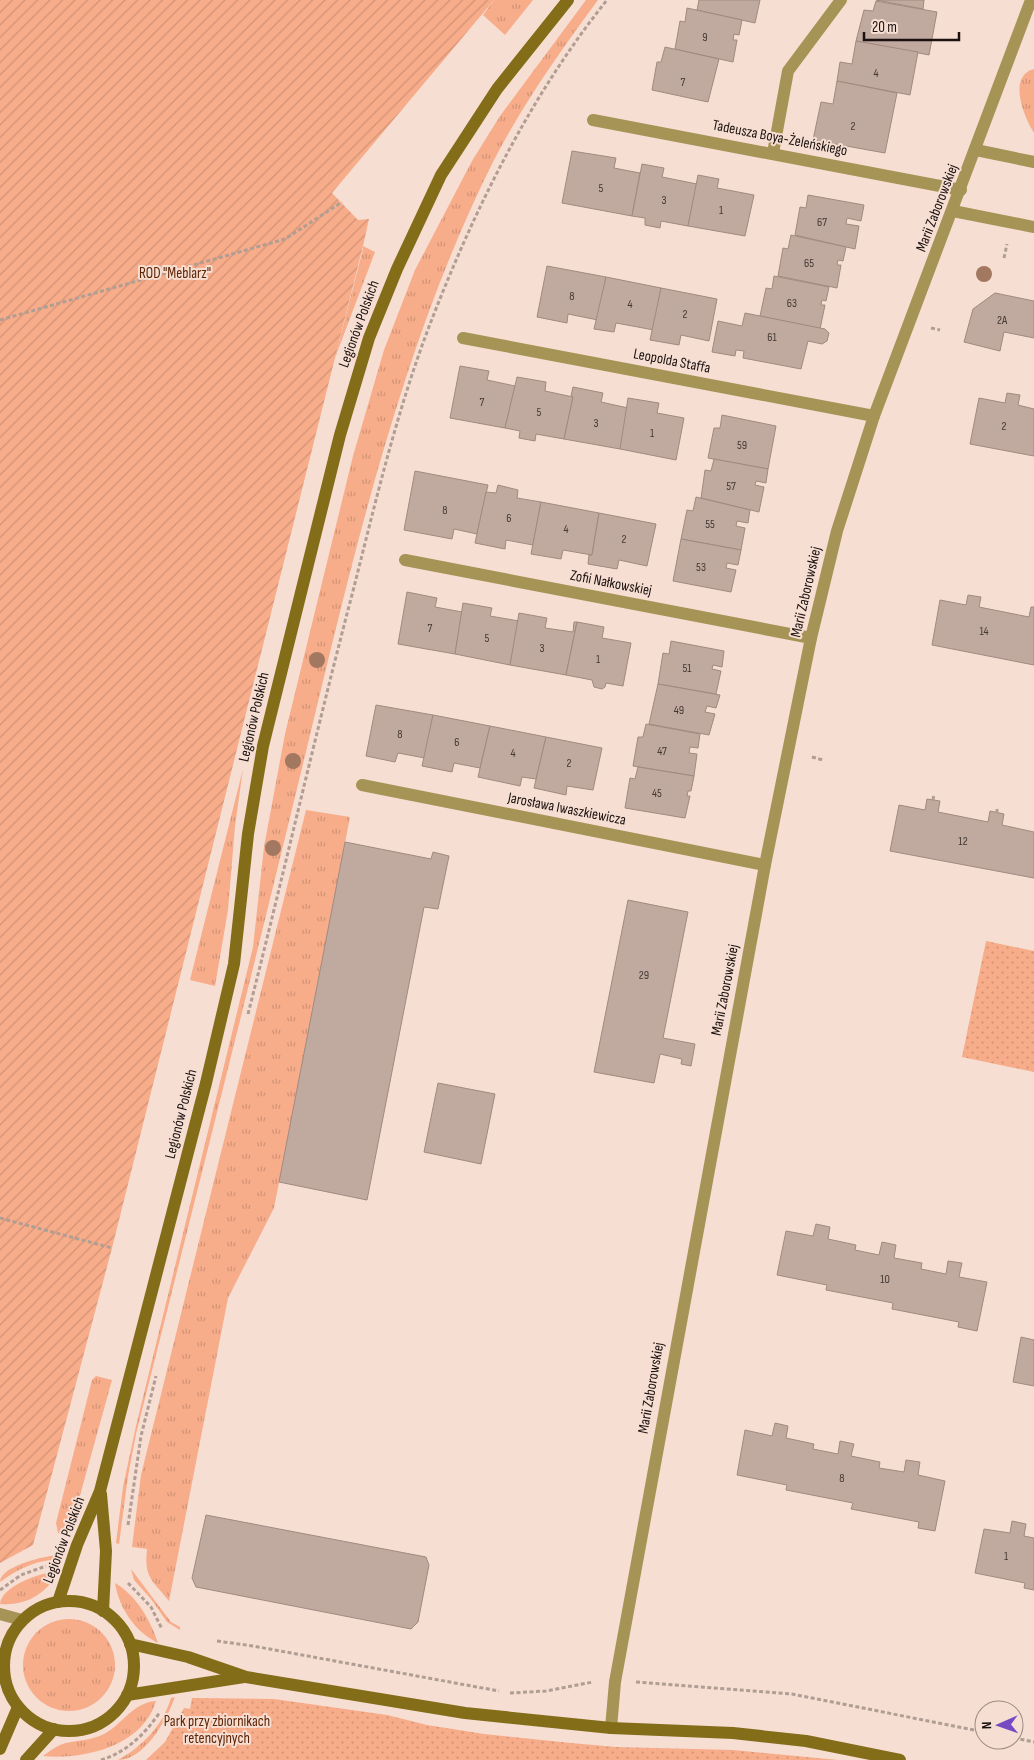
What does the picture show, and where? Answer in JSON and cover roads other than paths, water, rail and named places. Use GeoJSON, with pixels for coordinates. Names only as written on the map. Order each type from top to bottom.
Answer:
{"type":"FeatureCollection","features":[{"type":"Feature","properties":{"kind":"street","name":"Legionów Polskich"},"geometry":{"type":"LineString","coordinates":[[58,1602],[77,1545],[100,1491],[206,1083],[234,964],[248,834],[263,746],[340,436],[369,338],[396,269],[441,175],[497,89],[568,0]]}},
{"type":"Feature","properties":{"kind":"street"},"geometry":{"type":"LineString","coordinates":[[773,153],[788,71],[841,0]]}},
{"type":"Feature","properties":{"kind":"street","name":"Marii Zaborowskiej"},"geometry":{"type":"LineString","coordinates":[[611,1728],[614,1682],[765,865],[811,638],[837,531],[874,416],[961,190],[1031,0]]}},
{"type":"Feature","properties":{"kind":"street","name":"Tadeusza Boya-Żeleńskiego"},"geometry":{"type":"LineString","coordinates":[[593,120],[961,190]]}},
{"type":"Feature","properties":{"kind":"street"},"geometry":{"type":"LineString","coordinates":[[976,150],[1034,162]]}},
{"type":"Feature","properties":{"kind":"street"},"geometry":{"type":"LineString","coordinates":[[953,211],[1034,227]]}},
{"type":"Feature","properties":{"kind":"street","name":"Leopolda Staffa"},"geometry":{"type":"LineString","coordinates":[[463,338],[874,416]]}},
{"type":"Feature","properties":{"kind":"street","name":"Zofii Nałkowskiej"},"geometry":{"type":"LineString","coordinates":[[405,560],[811,638]]}},
{"type":"Feature","properties":{"kind":"street","name":"Jarosława Iwaszkiewicza"},"geometry":{"type":"LineString","coordinates":[[362,785],[765,865]]}},
{"type":"Feature","properties":{"kind":"street","name":"Legionów Polskich"},"geometry":{"type":"LineString","coordinates":[[100,1491],[106,1551],[103,1611]]}},
{"type":"Feature","properties":{"kind":"street"},"geometry":{"type":"LineString","coordinates":[[58,1602],[82,1602],[103,1611],[119,1625],[130,1644],[133,1678],[127,1695],[114,1712],[96,1725],[75,1731],[54,1729],[34,1721],[18,1707],[9,1692],[4,1676],[2,1658],[10,1638],[22,1620],[44,1605],[58,1602]]}},
{"type":"Feature","properties":{"kind":"street"},"geometry":{"type":"LineString","coordinates":[[0,1614],[22,1620]]}},
{"type":"Feature","properties":{"kind":"street"},"geometry":{"type":"LineString","coordinates":[[130,1644],[188,1657],[246,1676],[501,1718],[611,1728],[733,1733],[797,1740],[900,1760]]}},
{"type":"Feature","properties":{"kind":"street"},"geometry":{"type":"LineString","coordinates":[[127,1695],[246,1676]]}},
{"type":"Feature","properties":{"kind":"street"},"geometry":{"type":"LineString","coordinates":[[0,1749],[18,1707]]}},
{"type":"Feature","properties":{"kind":"street"},"geometry":{"type":"LineString","coordinates":[[26,1760],[54,1729]]}},
{"type":"Feature","properties":{"kind":"park label","name":"ROD \"Meblarz\""},"geometry":{"type":"Point","coordinates":[175,273]}},
{"type":"Feature","properties":{"kind":"park label","name":"Park przy zbiornikach retencyjnych"},"geometry":{"type":"Point","coordinates":[217,1730]}}]}
